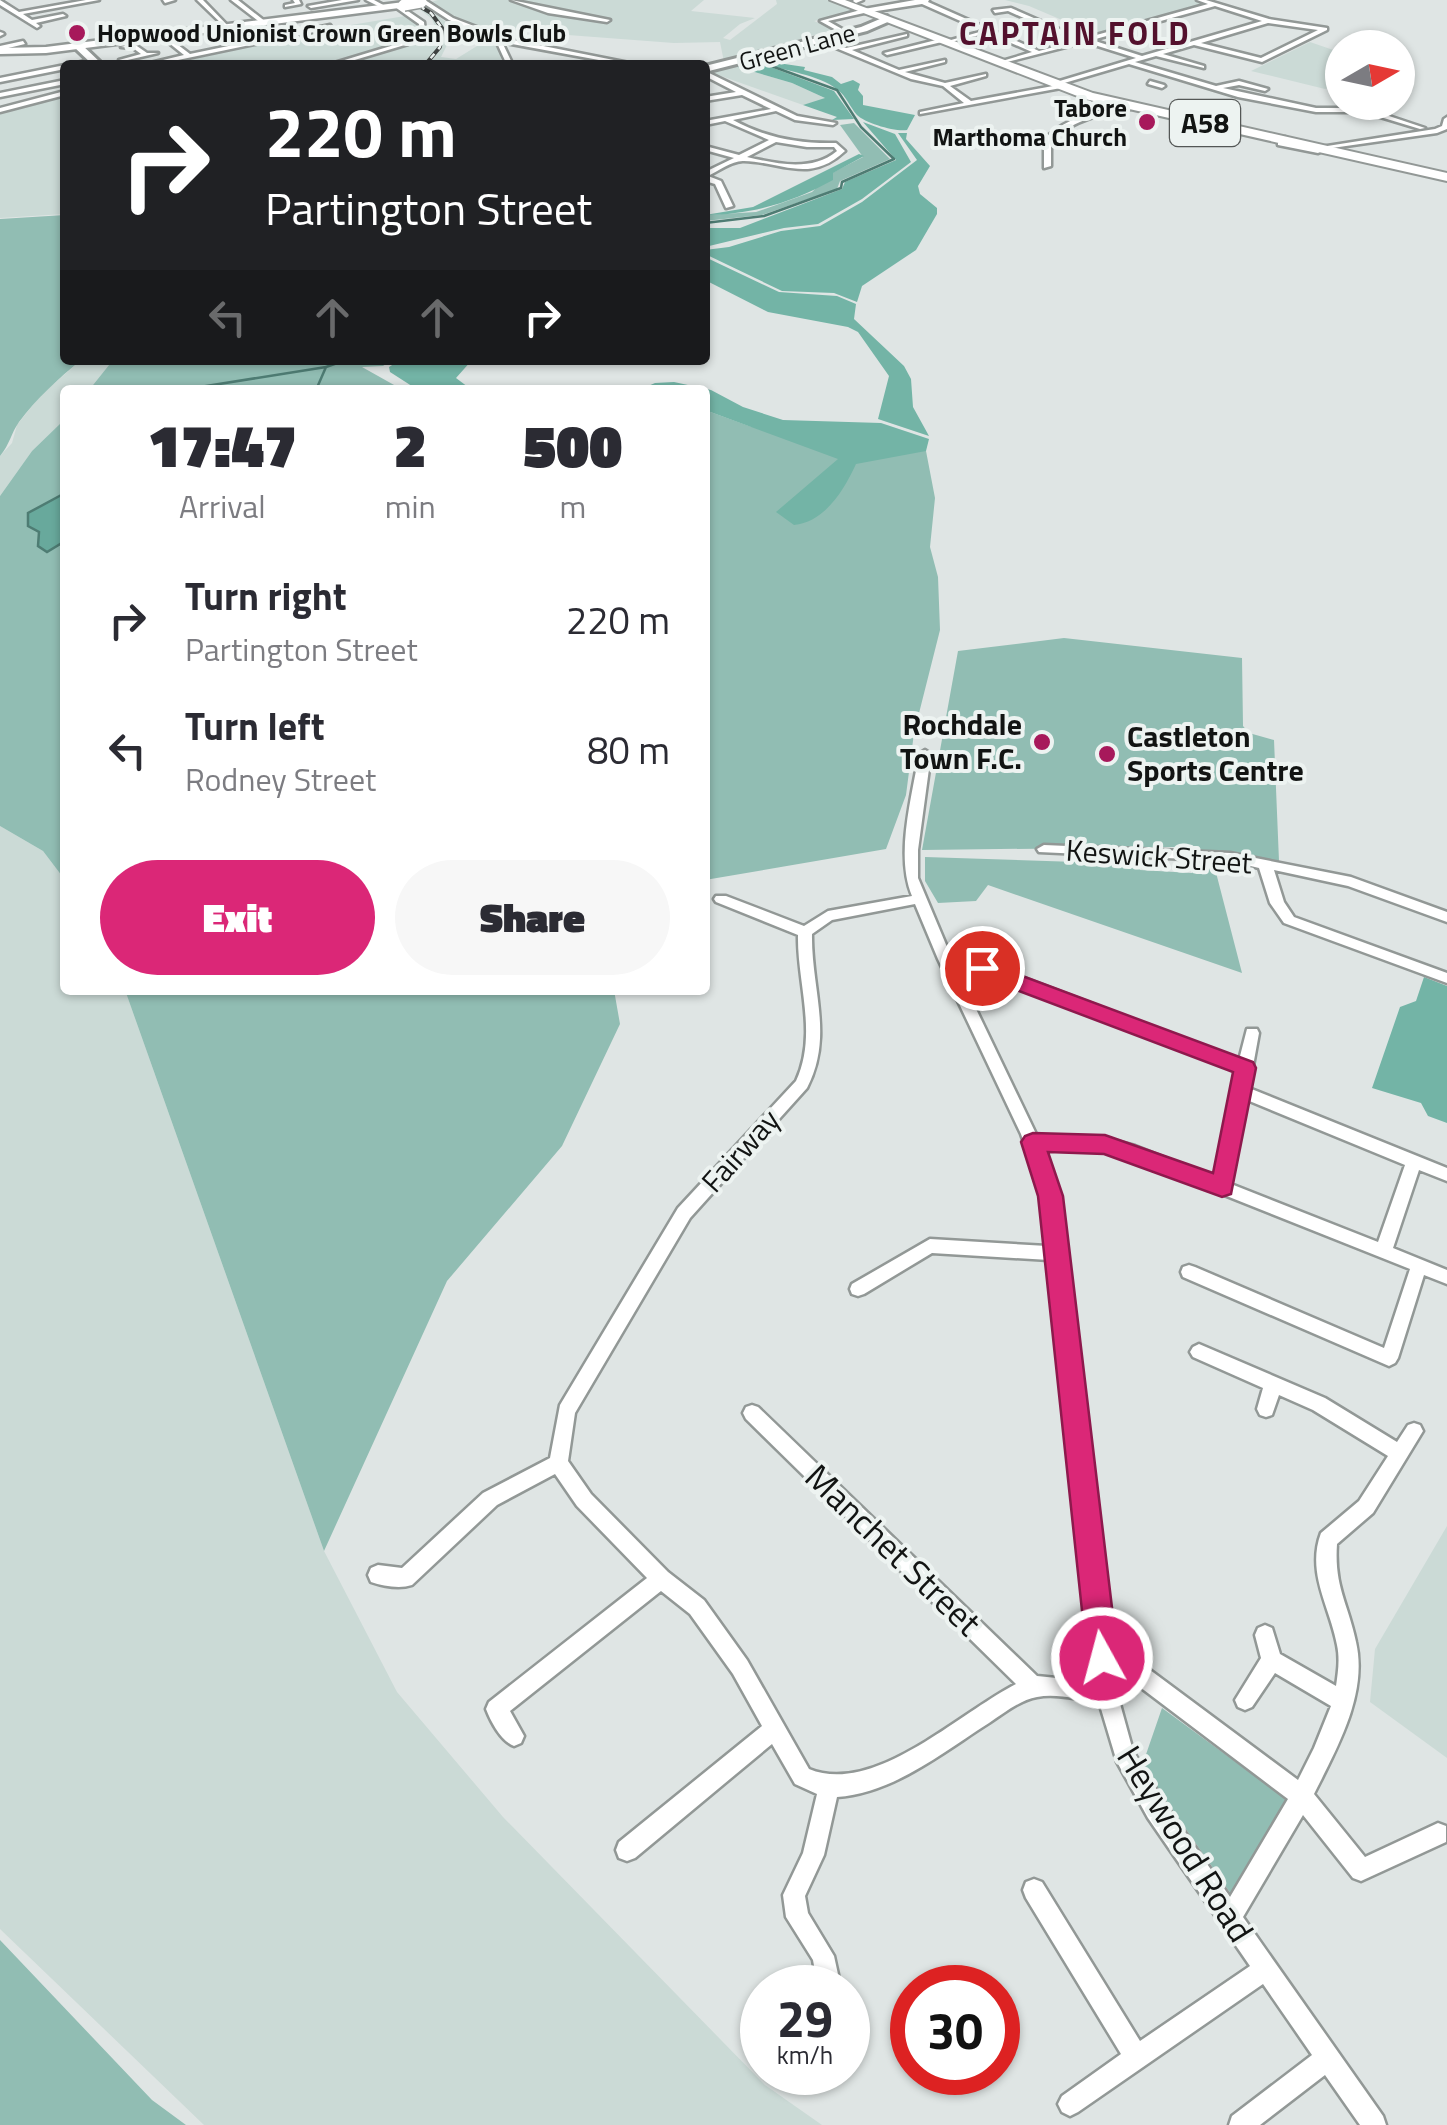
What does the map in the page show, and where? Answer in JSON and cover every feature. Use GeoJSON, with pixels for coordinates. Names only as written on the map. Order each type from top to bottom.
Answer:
{"type":"FeatureCollection","features":[{"type":"Feature","properties":{"kind":"highway","name":"A58"},"geometry":{"type":"LineString","coordinates":[[835,0],[888,13],[1058,86],[1133,107],[1447,177]]}},
{"type":"Feature","properties":{"kind":"main road"},"geometry":{"type":"LineString","coordinates":[[1,54],[23,48],[78,46],[290,19],[354,6],[424,1]]}},
{"type":"Feature","properties":{"kind":"street"},"geometry":{"type":"LineString","coordinates":[[0,19],[96,0]]}},
{"type":"Feature","properties":{"kind":"street"},"geometry":{"type":"LineString","coordinates":[[165,1],[172,0]]}},
{"type":"Feature","properties":{"kind":"street"},"geometry":{"type":"LineString","coordinates":[[200,0],[227,26]]}},
{"type":"Feature","properties":{"kind":"street"},"geometry":{"type":"LineString","coordinates":[[234,0],[263,22]]}},
{"type":"Feature","properties":{"kind":"street"},"geometry":{"type":"LineString","coordinates":[[287,6],[298,4],[296,0]]}},
{"type":"Feature","properties":{"kind":"street"},"geometry":{"type":"LineString","coordinates":[[349,60],[406,43],[423,32],[422,22],[396,6],[369,0]]}},
{"type":"Feature","properties":{"kind":"street"},"geometry":{"type":"LineString","coordinates":[[516,0],[548,12],[608,20]]}},
{"type":"Feature","properties":{"kind":"street"},"geometry":{"type":"LineString","coordinates":[[888,13],[931,0]]}},
{"type":"Feature","properties":{"kind":"street"},"geometry":{"type":"LineString","coordinates":[[1195,42],[1256,60],[1323,32],[1324,28],[1268,21],[1200,0]]}},
{"type":"Feature","properties":{"kind":"street"},"geometry":{"type":"LineString","coordinates":[[424,1],[451,19],[506,41],[609,60]]}},
{"type":"Feature","properties":{"kind":"street"},"geometry":{"type":"LineString","coordinates":[[920,1],[1039,53]]}},
{"type":"Feature","properties":{"kind":"street"},"geometry":{"type":"LineString","coordinates":[[311,6],[336,2],[354,6]]}},
{"type":"Feature","properties":{"kind":"street"},"geometry":{"type":"LineString","coordinates":[[2,3],[34,24],[62,16]]}},
{"type":"Feature","properties":{"kind":"street"},"geometry":{"type":"LineString","coordinates":[[864,5],[823,21],[875,43]]}},
{"type":"Feature","properties":{"kind":"street"},"geometry":{"type":"LineString","coordinates":[[1001,63],[1213,5]]}},
{"type":"Feature","properties":{"kind":"street"},"geometry":{"type":"LineString","coordinates":[[995,11],[1009,8],[1084,40],[1141,58]]}},
{"type":"Feature","properties":{"kind":"street","name":"Green Lane"},"geometry":{"type":"LineString","coordinates":[[710,70],[848,33],[888,13]]}},
{"type":"Feature","properties":{"kind":"street"},"geometry":{"type":"LineString","coordinates":[[290,19],[299,34]]}},
{"type":"Feature","properties":{"kind":"street"},"geometry":{"type":"LineString","coordinates":[[922,113],[1058,86],[1268,21]]}},
{"type":"Feature","properties":{"kind":"street"},"geometry":{"type":"LineString","coordinates":[[250,23],[263,41]]}},
{"type":"Feature","properties":{"kind":"street"},"geometry":{"type":"LineString","coordinates":[[169,60],[330,27]]}},
{"type":"Feature","properties":{"kind":"street"},"geometry":{"type":"LineString","coordinates":[[887,53],[988,31]]}},
{"type":"Feature","properties":{"kind":"street"},"geometry":{"type":"LineString","coordinates":[[161,34],[189,56]]}},
{"type":"Feature","properties":{"kind":"street"},"geometry":{"type":"LineString","coordinates":[[845,50],[905,35]]}},
{"type":"Feature","properties":{"kind":"street"},"geometry":{"type":"LineString","coordinates":[[821,40],[929,83],[945,85],[984,75]]}},
{"type":"Feature","properties":{"kind":"street"},"geometry":{"type":"LineString","coordinates":[[506,41],[500,43],[508,60]]}},
{"type":"Feature","properties":{"kind":"street"},"geometry":{"type":"LineString","coordinates":[[993,47],[1014,42]]}},
{"type":"Feature","properties":{"kind":"street"},"geometry":{"type":"LineString","coordinates":[[78,46],[93,60]]}},
{"type":"Feature","properties":{"kind":"street"},"geometry":{"type":"LineString","coordinates":[[124,47],[134,46],[146,54]]}},
{"type":"Feature","properties":{"kind":"street"},"geometry":{"type":"LineString","coordinates":[[125,60],[179,48]]}},
{"type":"Feature","properties":{"kind":"street"},"geometry":{"type":"LineString","coordinates":[[1156,54],[1202,67]]}},
{"type":"Feature","properties":{"kind":"street"},"geometry":{"type":"LineString","coordinates":[[898,72],[943,61]]}},
{"type":"Feature","properties":{"kind":"street"},"geometry":{"type":"LineString","coordinates":[[1128,62],[1238,94],[1325,109]]}},
{"type":"Feature","properties":{"kind":"street"},"geometry":{"type":"LineString","coordinates":[[0,80],[60,67]]}},
{"type":"Feature","properties":{"kind":"street"},"geometry":{"type":"LineString","coordinates":[[42,71],[60,80]]}},
{"type":"Feature","properties":{"kind":"street"},"geometry":{"type":"LineString","coordinates":[[710,74],[774,110],[829,125]]}},
{"type":"Feature","properties":{"kind":"street"},"geometry":{"type":"LineString","coordinates":[[1157,86],[1180,79]]}},
{"type":"Feature","properties":{"kind":"street"},"geometry":{"type":"LineString","coordinates":[[0,95],[60,83]]}},
{"type":"Feature","properties":{"kind":"street"},"geometry":{"type":"LineString","coordinates":[[915,86],[929,83]]}},
{"type":"Feature","properties":{"kind":"street"},"geometry":{"type":"LineString","coordinates":[[1218,87],[1239,83],[1265,89]]}},
{"type":"Feature","properties":{"kind":"street"},"geometry":{"type":"LineString","coordinates":[[945,85],[970,104]]}},
{"type":"Feature","properties":{"kind":"street"},"geometry":{"type":"LineString","coordinates":[[710,97],[736,89]]}},
{"type":"Feature","properties":{"kind":"street"},"geometry":{"type":"LineString","coordinates":[[0,110],[60,94]]}},
{"type":"Feature","properties":{"kind":"street"},"geometry":{"type":"LineString","coordinates":[[1216,104],[1238,94]]}},
{"type":"Feature","properties":{"kind":"street"},"geometry":{"type":"LineString","coordinates":[[1282,114],[1292,105]]}},
{"type":"Feature","properties":{"kind":"street"},"geometry":{"type":"LineString","coordinates":[[1047,166],[1048,139],[1067,122],[1076,116],[1133,107]]}},
{"type":"Feature","properties":{"kind":"street"},"geometry":{"type":"LineString","coordinates":[[710,120],[774,110]]}},
{"type":"Feature","properties":{"kind":"street"},"geometry":{"type":"LineString","coordinates":[[1326,150],[1437,131],[1446,127],[1447,119]]}},
{"type":"Feature","properties":{"kind":"street"},"geometry":{"type":"LineString","coordinates":[[710,149],[776,169],[828,162],[840,150],[836,145],[800,146],[773,141],[728,120]]}},
{"type":"Feature","properties":{"kind":"street"},"geometry":{"type":"LineString","coordinates":[[1397,120],[1422,128]]}},
{"type":"Feature","properties":{"kind":"street"},"geometry":{"type":"LineString","coordinates":[[710,173],[773,141]]}},
{"type":"Feature","properties":{"kind":"street"},"geometry":{"type":"LineString","coordinates":[[710,179],[718,183],[724,207],[740,205]]}},
{"type":"Feature","properties":{"kind":"street","name":"Heywood Road"},"geometry":{"type":"LineString","coordinates":[[926,754],[910,850],[911,878],[1033,1142],[1050,1196],[1102,1658],[1124,1755],[1156,1810],[1374,2125]]}},
{"type":"Feature","properties":{"kind":"street","name":"Keswick Street"},"geometry":{"type":"LineString","coordinates":[[1044,849],[1207,854],[1351,882],[1447,916]]}},
{"type":"Feature","properties":{"kind":"street"},"geometry":{"type":"LineString","coordinates":[[1264,864],[1277,903],[1289,920],[1447,978]]}},
{"type":"Feature","properties":{"kind":"street"},"geometry":{"type":"LineString","coordinates":[[721,899],[805,932],[828,916],[918,899]]}},
{"type":"Feature","properties":{"kind":"street","name":"Fairway"},"geometry":{"type":"LineString","coordinates":[[558,1463],[566,1411],[684,1214],[814,1066],[816,1048],[802,958],[805,932]]}},
{"type":"Feature","properties":{"kind":"street"},"geometry":{"type":"LineString","coordinates":[[982,968],[1245,1068]]}},
{"type":"Feature","properties":{"kind":"street"},"geometry":{"type":"LineString","coordinates":[[1222,1187],[1252,1033]]}},
{"type":"Feature","properties":{"kind":"street"},"geometry":{"type":"LineString","coordinates":[[1240,1091],[1447,1175]]}},
{"type":"Feature","properties":{"kind":"street"},"geometry":{"type":"LineString","coordinates":[[1033,1142],[1056,1140],[1117,1147],[1447,1278]]}},
{"type":"Feature","properties":{"kind":"street"},"geometry":{"type":"LineString","coordinates":[[1383,1252],[1414,1162]]}},
{"type":"Feature","properties":{"kind":"street"},"geometry":{"type":"LineString","coordinates":[[858,1289],[930,1246],[1056,1253]]}},
{"type":"Feature","properties":{"kind":"street"},"geometry":{"type":"LineString","coordinates":[[1202,1274],[1389,1358],[1419,1266]]}},
{"type":"Feature","properties":{"kind":"street"},"geometry":{"type":"LineString","coordinates":[[1199,1352],[1319,1404],[1400,1454]]}},
{"type":"Feature","properties":{"kind":"street"},"geometry":{"type":"LineString","coordinates":[[1266,1409],[1273,1386]]}},
{"type":"Feature","properties":{"kind":"street","name":"Manchet Street"},"geometry":{"type":"LineString","coordinates":[[752,1413],[1033,1686]]}},
{"type":"Feature","properties":{"kind":"street"},"geometry":{"type":"LineString","coordinates":[[1230,1918],[1302,1796],[1344,1702],[1349,1662],[1326,1576],[1328,1540],[1366,1507],[1414,1431]]}},
{"type":"Feature","properties":{"kind":"street"},"geometry":{"type":"LineString","coordinates":[[378,1575],[405,1578],[490,1499],[558,1463],[584,1500],[661,1579],[698,1608],[740,1666],[802,1776],[828,1790],[870,1783],[1033,1686],[1108,1693]]}},
{"type":"Feature","properties":{"kind":"street"},"geometry":{"type":"LineString","coordinates":[[514,1736],[496,1709],[661,1579]]}},
{"type":"Feature","properties":{"kind":"street"},"geometry":{"type":"LineString","coordinates":[[1264,1635],[1272,1660],[1344,1702]]}},
{"type":"Feature","properties":{"kind":"street"},"geometry":{"type":"LineString","coordinates":[[1102,1658],[1120,1662],[1139,1674],[1302,1796],[1361,1870],[1438,1834]]}},
{"type":"Feature","properties":{"kind":"street"},"geometry":{"type":"LineString","coordinates":[[1245,1700],[1272,1660]]}},
{"type":"Feature","properties":{"kind":"street"},"geometry":{"type":"LineString","coordinates":[[627,1850],[774,1728]]}},
{"type":"Feature","properties":{"kind":"street"},"geometry":{"type":"LineString","coordinates":[[826,1965],[824,1956],[798,1917],[794,1895],[813,1855],[828,1790]]}},
{"type":"Feature","properties":{"kind":"street"},"geometry":{"type":"LineString","coordinates":[[1034,1890],[1136,2056]]}},
{"type":"Feature","properties":{"kind":"street"},"geometry":{"type":"LineString","coordinates":[[1070,2104],[1266,1969]]}},
{"type":"Feature","properties":{"kind":"street"},"geometry":{"type":"LineString","coordinates":[[1241,2125],[1327,2058]]}},
{"type":"Feature","properties":{"kind":"shaded area"},"geometry":{"type":"Polygon","coordinates":[[[704,0],[691,11],[755,18],[723,38],[730,40],[777,4],[776,0],[827,0],[857,11],[814,21],[835,29],[724,62],[720,42],[674,43],[515,31],[500,36],[454,18],[431,2],[704,0]]]}},
{"type":"Feature","properties":{"kind":"shaded area"},"geometry":{"type":"Polygon","coordinates":[[[1005,0],[1194,0],[1206,5],[1095,34],[1005,0]]]}},
{"type":"Feature","properties":{"kind":"shaded area"},"geometry":{"type":"Polygon","coordinates":[[[421,3],[446,22],[448,43],[441,57],[456,59],[490,38],[498,41],[501,60],[361,60],[407,45],[427,31],[437,31],[432,19],[417,7],[421,3]]]}},
{"type":"Feature","properties":{"kind":"shaded area"},"geometry":{"type":"Polygon","coordinates":[[[405,16],[419,27],[409,39],[341,60],[189,60],[309,32],[405,16]]]}},
{"type":"Feature","properties":{"kind":"shaded area"},"geometry":{"type":"Polygon","coordinates":[[[1310,42],[1325,47],[1325,89],[1251,71],[1310,42]]]}},
{"type":"Feature","properties":{"kind":"shaded area"},"geometry":{"type":"Polygon","coordinates":[[[764,57],[771,62],[805,67],[804,70],[832,77],[841,84],[853,80],[860,84],[863,105],[915,115],[907,130],[873,124],[857,115],[841,92],[829,84],[757,59],[764,57]]]}},
{"type":"Feature","properties":{"kind":"shaded area"},"geometry":{"type":"Polygon","coordinates":[[[752,60],[834,91],[854,119],[832,120],[837,117],[803,105],[825,98],[792,83],[734,66],[752,60]]]}},
{"type":"Feature","properties":{"kind":"shaded area"},"geometry":{"type":"Polygon","coordinates":[[[734,66],[792,83],[827,99],[803,105],[710,70],[734,66]]]}},
{"type":"Feature","properties":{"kind":"shaded area"},"geometry":{"type":"Polygon","coordinates":[[[60,97],[60,214],[0,218],[0,112],[60,97]]]}},
{"type":"Feature","properties":{"kind":"shaded area"},"geometry":{"type":"Polygon","coordinates":[[[863,122],[895,134],[911,162],[862,199],[818,224],[710,246],[710,228],[740,228],[842,189],[845,182],[896,160],[863,122]]]}},
{"type":"Feature","properties":{"kind":"shaded area"},"geometry":{"type":"Polygon","coordinates":[[[854,123],[890,159],[840,181],[837,189],[762,215],[710,220],[710,215],[756,212],[812,192],[832,173],[863,157],[840,125],[854,123]]]}},
{"type":"Feature","properties":{"kind":"shaded area"},"geometry":{"type":"Polygon","coordinates":[[[898,133],[907,133],[906,139],[930,166],[918,186],[920,194],[937,208],[937,214],[916,250],[862,286],[857,302],[834,293],[782,291],[710,256],[710,249],[781,231],[820,226],[862,202],[917,160],[898,133]]]}},
{"type":"Feature","properties":{"kind":"shaded area"},"geometry":{"type":"Polygon","coordinates":[[[859,154],[864,156],[833,173],[833,180],[803,195],[756,210],[710,215],[753,207],[859,154]]]}},
{"type":"Feature","properties":{"kind":"shaded area"},"geometry":{"type":"Polygon","coordinates":[[[60,215],[60,365],[75,365],[26,413],[0,456],[0,219],[60,215]]]}},
{"type":"Feature","properties":{"kind":"shaded area"},"geometry":{"type":"Polygon","coordinates":[[[710,259],[779,292],[837,296],[856,304],[854,319],[904,366],[911,379],[913,407],[929,436],[878,419],[889,376],[858,332],[768,312],[710,283],[710,259]]]}},
{"type":"Feature","properties":{"kind":"shaded area"},"geometry":{"type":"Polygon","coordinates":[[[75,365],[109,365],[93,385],[60,385],[60,424],[32,451],[0,496],[0,456],[12,443],[17,425],[40,396],[75,365]]]}},
{"type":"Feature","properties":{"kind":"shaded area"},"geometry":{"type":"Polygon","coordinates":[[[109,365],[384,365],[362,367],[394,385],[93,385],[109,365]]]}},
{"type":"Feature","properties":{"kind":"shaded area"},"geometry":{"type":"Polygon","coordinates":[[[468,365],[456,378],[465,385],[410,385],[390,372],[389,367],[468,365]]]}},
{"type":"Feature","properties":{"kind":"shaded area"},"geometry":{"type":"Polygon","coordinates":[[[674,382],[688,385],[650,385],[674,382]]]}},
{"type":"Feature","properties":{"kind":"shaded area"},"geometry":{"type":"Polygon","coordinates":[[[710,390],[743,407],[783,420],[881,423],[929,439],[926,451],[856,464],[839,494],[824,511],[805,523],[794,525],[776,512],[838,459],[710,412],[710,390]]]}},
{"type":"Feature","properties":{"kind":"shaded area"},"geometry":{"type":"Polygon","coordinates":[[[710,412],[749,426],[835,446],[926,451],[935,498],[930,547],[938,577],[940,630],[914,733],[906,795],[886,849],[710,879],[710,412]]]}},
{"type":"Feature","properties":{"kind":"shaded area"},"geometry":{"type":"Polygon","coordinates":[[[60,424],[60,873],[43,851],[0,826],[0,496],[32,451],[60,424]]]}},
{"type":"Feature","properties":{"kind":"shaded area"},"geometry":{"type":"Polygon","coordinates":[[[60,496],[60,544],[47,552],[38,546],[39,532],[28,526],[28,513],[60,496]]]}},
{"type":"Feature","properties":{"kind":"shaded area","name":"Castleton Sports Centre"},"geometry":{"type":"Polygon","coordinates":[[[1064,638],[1242,658],[1243,726],[1249,733],[1274,740],[1279,861],[1174,847],[922,850],[958,651],[1064,638]]]}},
{"type":"Feature","properties":{"kind":"shaded area"},"geometry":{"type":"Polygon","coordinates":[[[0,826],[43,851],[60,873],[60,995],[127,995],[324,1551],[397,1692],[503,1817],[740,2059],[740,2095],[779,2095],[822,2125],[204,2125],[0,1929],[0,826]]]}},
{"type":"Feature","properties":{"kind":"shaded area"},"geometry":{"type":"Polygon","coordinates":[[[925,857],[1137,864],[1140,870],[1192,873],[1192,860],[1213,861],[1242,973],[988,885],[976,901],[938,903],[925,881],[925,857]]]}},
{"type":"Feature","properties":{"kind":"shaded area"},"geometry":{"type":"Polygon","coordinates":[[[1424,977],[1447,986],[1447,1123],[1428,1116],[1421,1103],[1372,1088],[1400,1007],[1416,1001],[1424,977]]]}},
{"type":"Feature","properties":{"kind":"shaded area"},"geometry":{"type":"Polygon","coordinates":[[[127,995],[615,995],[620,1024],[562,1146],[447,1281],[324,1551],[127,995]]]}},
{"type":"Feature","properties":{"kind":"shaded area"},"geometry":{"type":"Polygon","coordinates":[[[1447,1526],[1447,1758],[1370,1702],[1375,1649],[1447,1526]]]}},
{"type":"Feature","properties":{"kind":"shaded area"},"geometry":{"type":"Polygon","coordinates":[[[1162,1708],[1289,1801],[1231,1894],[1142,1766],[1162,1708]]]}},
{"type":"Feature","properties":{"kind":"shaded area"},"geometry":{"type":"Polygon","coordinates":[[[0,1940],[152,2100],[186,2125],[0,2125],[0,1940]]]}},
{"type":"Feature","properties":{"kind":"waterway"},"geometry":{"type":"LineString","coordinates":[[710,222],[764,216],[841,188],[842,182],[894,159],[861,127],[837,90],[755,60]]}},
{"type":"Feature","properties":{"kind":"waterway"},"geometry":{"type":"LineString","coordinates":[[326,367],[332,365]]}},
{"type":"Feature","properties":{"kind":"waterway"},"geometry":{"type":"LineString","coordinates":[[213,385],[326,367]]}},
{"type":"Feature","properties":{"kind":"waterway"},"geometry":{"type":"LineString","coordinates":[[318,385],[326,367]]}},
{"type":"Feature","properties":{"kind":"railway"},"geometry":{"type":"LineString","coordinates":[[409,0],[431,13],[442,28],[440,47],[429,60]]}},
{"type":"Feature","properties":{"kind":"place","name":"Hopwood Unionist Crown Green Bowls Club"},"geometry":{"type":"Point","coordinates":[77,33]}},
{"type":"Feature","properties":{"kind":"place","name":"Tabore Marthoma Church"},"geometry":{"type":"Point","coordinates":[1147,122]}},
{"type":"Feature","properties":{"kind":"place","name":"Rochdale Town F.C."},"geometry":{"type":"Point","coordinates":[1042,742]}},
{"type":"Feature","properties":{"kind":"place","name":"Castleton Sports Centre"},"geometry":{"type":"Point","coordinates":[1107,754]}},
{"type":"Feature","properties":{"kind":"district","name":"CAPTAIN FOLD"},"geometry":{"type":"Point","coordinates":[1075,34]}},
{"type":"Feature","properties":{"kind":"route"},"geometry":{"type":"LineString","coordinates":[[982,968],[1245,1068],[1222,1187],[1105,1144],[1033,1142],[1050,1196],[1102,1658]]}}]}
